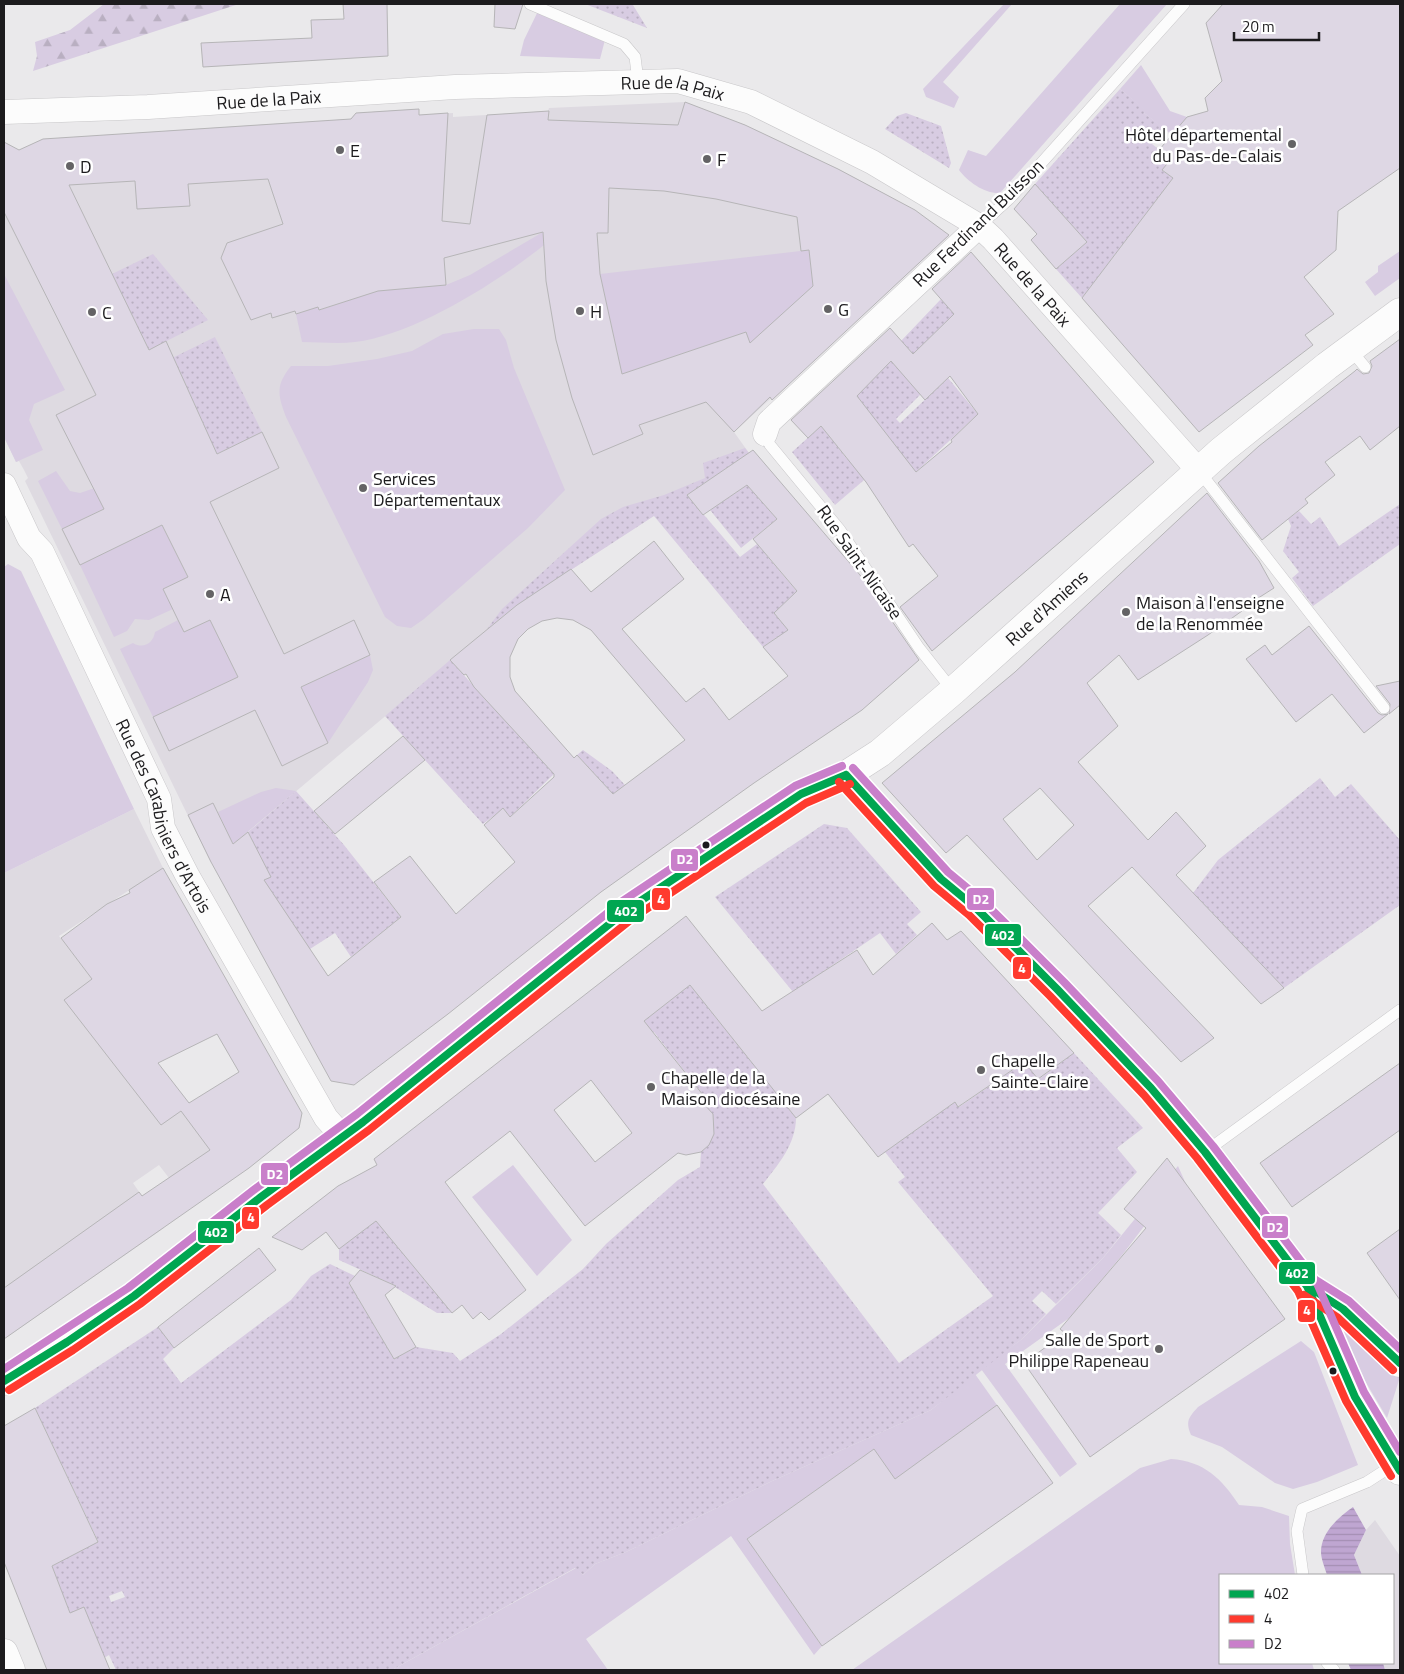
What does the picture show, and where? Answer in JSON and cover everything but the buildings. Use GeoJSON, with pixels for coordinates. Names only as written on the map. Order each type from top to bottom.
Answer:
{"type":"FeatureCollection","features":[{"type":"Feature","properties":{"kind":"street","name":"Rue de la Paix"},"geometry":{"type":"LineString","coordinates":[[4,112],[148,106],[455,87],[638,81],[678,81],[752,102],[872,162],[979,226],[993,239],[1200,471]]}},
{"type":"Feature","properties":{"kind":"street","name":"Rue Ferdinand Buisson"},"geometry":{"type":"LineString","coordinates":[[765,434],[769,422],[979,226]]}},
{"type":"Feature","properties":{"kind":"street","name":"Rue d'Amiens"},"geometry":{"type":"LineString","coordinates":[[4,1381],[67,1342],[134,1296],[261,1196],[343,1137],[627,910],[801,794],[846,775],[880,753],[1282,401],[1357,358],[1400,312]]}},
{"type":"Feature","properties":{"kind":"street","name":"Rue des Carabiniers d'Artois"},"geometry":{"type":"LineString","coordinates":[[4,485],[13,527],[29,538],[42,552],[159,799],[164,828],[187,875],[326,1118],[343,1137]]}},
{"type":"Feature","properties":{"kind":"street"},"geometry":{"type":"LineString","coordinates":[[846,775],[941,879],[976,908],[1057,989],[1151,1088],[1205,1152],[1307,1286],[1355,1397],[1399,1456]]}},
{"type":"Feature","properties":{"kind":"street"},"geometry":{"type":"LineString","coordinates":[[1307,1286],[1342,1309],[1400,1363]]}},
{"type":"Feature","properties":{"kind":"street"},"geometry":{"type":"LineString","coordinates":[[4,1654],[11,1670]]}},
{"type":"Feature","properties":{"kind":"lane"},"geometry":{"type":"LineString","coordinates":[[530,4],[624,44],[635,57],[638,81]]}},
{"type":"Feature","properties":{"kind":"lane","name":"Rue Ferdinand Buisson"},"geometry":{"type":"LineString","coordinates":[[979,226],[1009,199],[1184,4]]}},
{"type":"Feature","properties":{"kind":"lane","name":"Rue Saint-Nicaise"},"geometry":{"type":"LineString","coordinates":[[765,434],[770,445],[840,530],[919,648],[953,691]]}},
{"type":"Feature","properties":{"kind":"lane"},"geometry":{"type":"LineString","coordinates":[[1200,471],[1384,708]]}},
{"type":"Feature","properties":{"kind":"lane"},"geometry":{"type":"LineString","coordinates":[[1205,1152],[1400,1010]]}},
{"type":"Feature","properties":{"kind":"lane"},"geometry":{"type":"LineString","coordinates":[[1302,1574],[1297,1531],[1302,1509],[1368,1482],[1399,1456]]}},
{"type":"Feature","properties":{"kind":"shaded area","name":"Services Départementaux"},"geometry":{"type":"Polygon","coordinates":[[[685,102],[745,125],[838,169],[909,207],[908,210],[931,222],[949,236],[734,432],[749,453],[517,605],[211,863],[25,481],[28,478],[19,461],[16,462],[4,437],[4,143],[15,152],[43,139],[350,119],[356,113],[419,109],[419,115],[453,113],[453,117],[548,111],[549,108],[685,102]]]}},
{"type":"Feature","properties":{"kind":"shaded area"},"geometry":{"type":"Polygon","coordinates":[[[134,809],[163,868],[59,936],[242,1173],[169,1178],[159,1165],[133,1183],[164,1228],[4,1339],[4,873],[134,809]]]}},
{"type":"Feature","properties":{"kind":"shaded area"},"geometry":{"type":"Polygon","coordinates":[[[1353,1507],[1366,1530],[1354,1555],[1362,1574],[1327,1574],[1322,1561],[1321,1555],[1324,1538],[1342,1515],[1353,1507]]]}},
{"type":"Feature","properties":{"kind":"shaded area"},"geometry":{"type":"Polygon","coordinates":[[[1375,1520],[1400,1556],[1400,1670],[1385,1670],[1383,1664],[1394,1664],[1394,1574],[1362,1574],[1354,1555],[1366,1530],[1375,1520]]]}},
{"type":"Feature","properties":{"kind":"shaded area"},"geometry":{"type":"Polygon","coordinates":[[[1348,1664],[1383,1664],[1385,1670],[1351,1670],[1348,1664]]]}},
{"type":"Feature","properties":{"kind":"green space"},"geometry":{"type":"Polygon","coordinates":[[[104,4],[239,4],[33,71],[37,56],[35,42],[70,30],[104,4]]]}},
{"type":"Feature","properties":{"kind":"green space"},"geometry":{"type":"Polygon","coordinates":[[[585,4],[635,4],[633,5],[647,28],[585,4]]]}},
{"type":"Feature","properties":{"kind":"green space"},"geometry":{"type":"Polygon","coordinates":[[[1004,4],[1012,4],[943,82],[959,97],[954,108],[926,97],[923,89],[1004,4]]]}},
{"type":"Feature","properties":{"kind":"green space"},"geometry":{"type":"Polygon","coordinates":[[[1120,4],[1167,4],[1000,193],[989,192],[967,179],[959,170],[968,150],[986,156],[1120,4]]]}},
{"type":"Feature","properties":{"kind":"green space"},"geometry":{"type":"Polygon","coordinates":[[[540,7],[606,36],[600,59],[520,56],[524,40],[540,7]]]}},
{"type":"Feature","properties":{"kind":"green space"},"geometry":{"type":"Polygon","coordinates":[[[1141,65],[1170,111],[1187,117],[1172,135],[1144,113],[1145,110],[1120,89],[1141,65]]]}},
{"type":"Feature","properties":{"kind":"green space"},"geometry":{"type":"Polygon","coordinates":[[[1120,89],[1146,110],[1144,113],[1164,128],[1152,144],[1171,159],[1162,170],[1173,178],[1082,298],[1056,269],[1087,242],[1035,184],[1120,89]]]}},
{"type":"Feature","properties":{"kind":"green space"},"geometry":{"type":"Polygon","coordinates":[[[906,113],[941,126],[951,163],[949,168],[885,129],[897,116],[906,113]]]}},
{"type":"Feature","properties":{"kind":"green space"},"geometry":{"type":"Polygon","coordinates":[[[543,232],[544,245],[525,260],[480,290],[429,318],[403,329],[355,342],[302,342],[296,314],[318,307],[320,310],[386,288],[386,290],[446,285],[470,275],[543,232]]]}},
{"type":"Feature","properties":{"kind":"green space"},"geometry":{"type":"Polygon","coordinates":[[[809,250],[813,286],[750,344],[746,332],[622,374],[600,274],[809,250]]]}},
{"type":"Feature","properties":{"kind":"green space"},"geometry":{"type":"Polygon","coordinates":[[[1400,251],[1400,278],[1375,296],[1365,282],[1378,272],[1378,266],[1400,251]]]}},
{"type":"Feature","properties":{"kind":"green space"},"geometry":{"type":"Polygon","coordinates":[[[153,254],[208,320],[149,350],[112,274],[153,254]]]}},
{"type":"Feature","properties":{"kind":"green space"},"geometry":{"type":"Polygon","coordinates":[[[4,274],[65,390],[34,404],[29,420],[43,450],[16,462],[4,437],[4,274]]]}},
{"type":"Feature","properties":{"kind":"green space"},"geometry":{"type":"Polygon","coordinates":[[[941,299],[954,314],[919,390],[920,395],[896,419],[900,423],[948,378],[978,414],[916,472],[878,468],[835,505],[792,452],[821,426],[847,459],[860,447],[857,396],[876,344],[909,381],[925,366],[901,341],[941,299]]]}},
{"type":"Feature","properties":{"kind":"green space"},"geometry":{"type":"Polygon","coordinates":[[[474,329],[499,329],[506,340],[514,368],[565,490],[528,528],[424,619],[411,628],[397,626],[385,617],[286,417],[281,403],[280,385],[291,366],[328,366],[377,359],[412,351],[443,334],[474,329]]]}},
{"type":"Feature","properties":{"kind":"green space"},"geometry":{"type":"Polygon","coordinates":[[[215,337],[262,432],[202,461],[204,425],[175,361],[156,366],[215,337]]]}},
{"type":"Feature","properties":{"kind":"green space"},"geometry":{"type":"Polygon","coordinates":[[[745,448],[749,453],[687,495],[740,557],[757,544],[810,607],[781,606],[774,613],[793,636],[783,644],[777,637],[763,647],[654,516],[517,605],[487,629],[502,609],[601,519],[623,507],[664,495],[705,478],[703,463],[745,448]]]}},
{"type":"Feature","properties":{"kind":"green space"},"geometry":{"type":"Polygon","coordinates":[[[56,471],[70,491],[80,493],[124,478],[134,494],[62,529],[38,481],[56,471]]]}},
{"type":"Feature","properties":{"kind":"green space"},"geometry":{"type":"Polygon","coordinates":[[[747,485],[777,519],[741,548],[710,510],[747,485]]]}},
{"type":"Feature","properties":{"kind":"green space"},"geometry":{"type":"Polygon","coordinates":[[[1400,504],[1400,544],[1313,606],[1292,578],[1299,572],[1283,551],[1291,526],[1288,519],[1299,511],[1311,524],[1320,517],[1339,546],[1400,504]]]}},
{"type":"Feature","properties":{"kind":"green space"},"geometry":{"type":"Polygon","coordinates":[[[162,525],[188,577],[173,609],[149,620],[135,619],[127,631],[114,637],[80,565],[162,525]]]}},
{"type":"Feature","properties":{"kind":"green space"},"geometry":{"type":"Polygon","coordinates":[[[8,564],[21,571],[134,809],[4,873],[4,567],[8,564]]]}},
{"type":"Feature","properties":{"kind":"green space"},"geometry":{"type":"Polygon","coordinates":[[[178,620],[184,632],[210,620],[238,677],[153,717],[120,649],[133,643],[140,646],[147,644],[152,640],[155,632],[178,620]]]}},
{"type":"Feature","properties":{"kind":"green space"},"geometry":{"type":"Polygon","coordinates":[[[370,655],[373,670],[368,682],[328,743],[301,687],[370,655]]]}},
{"type":"Feature","properties":{"kind":"green space"},"geometry":{"type":"Polygon","coordinates":[[[450,660],[554,774],[510,817],[503,809],[483,824],[385,716],[450,660]]]}},
{"type":"Feature","properties":{"kind":"green space"},"geometry":{"type":"Polygon","coordinates":[[[583,750],[612,771],[625,785],[613,794],[577,755],[583,750]]]}},
{"type":"Feature","properties":{"kind":"green space"},"geometry":{"type":"Polygon","coordinates":[[[1320,778],[1335,797],[1351,784],[1400,840],[1400,905],[1284,988],[1193,893],[1218,860],[1320,778]]]}},
{"type":"Feature","properties":{"kind":"green space"},"geometry":{"type":"Polygon","coordinates":[[[276,788],[296,791],[233,844],[218,812],[261,792],[276,788]]]}},
{"type":"Feature","properties":{"kind":"green space"},"geometry":{"type":"Polygon","coordinates":[[[296,791],[344,845],[401,917],[351,957],[335,933],[299,956],[255,885],[270,877],[248,832],[296,791]]]}},
{"type":"Feature","properties":{"kind":"green space"},"geometry":{"type":"Polygon","coordinates":[[[824,824],[847,828],[921,912],[907,924],[917,935],[896,954],[880,933],[793,992],[715,897],[824,824]]]}},
{"type":"Feature","properties":{"kind":"green space"},"geometry":{"type":"Polygon","coordinates":[[[690,985],[796,1118],[790,1145],[763,1184],[899,1363],[993,1296],[898,1182],[905,1177],[885,1152],[955,1102],[959,1107],[1024,1062],[1039,1079],[1074,1053],[1143,1128],[1117,1148],[1137,1172],[1098,1213],[1121,1235],[1103,1258],[1056,1304],[1042,1291],[1032,1301],[1046,1314],[1022,1339],[931,1410],[770,1482],[626,1552],[595,1564],[583,1575],[575,1568],[392,1670],[116,1670],[109,1655],[95,1663],[70,1613],[52,1566],[98,1541],[35,1408],[158,1327],[174,1348],[163,1359],[181,1383],[291,1300],[311,1276],[330,1264],[355,1276],[349,1283],[394,1359],[416,1347],[453,1353],[460,1361],[501,1334],[583,1269],[606,1244],[678,1180],[700,1167],[701,1152],[710,1141],[713,1128],[711,1115],[703,1103],[707,1100],[654,1032],[650,1035],[641,1023],[690,985]],[[122,1591],[109,1596],[111,1602],[125,1597],[122,1591]]]}},
{"type":"Feature","properties":{"kind":"green space"},"geometry":{"type":"Polygon","coordinates":[[[513,1165],[572,1240],[537,1276],[472,1197],[513,1165]]]}},
{"type":"Feature","properties":{"kind":"green space"},"geometry":{"type":"Polygon","coordinates":[[[1178,1166],[1186,1184],[1164,1200],[1123,1254],[1078,1308],[1079,1311],[1005,1364],[1077,1464],[1060,1477],[981,1369],[1022,1339],[1103,1258],[1178,1166]]]}},
{"type":"Feature","properties":{"kind":"green space"},"geometry":{"type":"Polygon","coordinates":[[[395,1206],[387,1234],[452,1313],[437,1313],[385,1281],[339,1260],[339,1249],[395,1206]]]}},
{"type":"Feature","properties":{"kind":"green space"},"geometry":{"type":"Polygon","coordinates":[[[1335,1326],[1365,1343],[1400,1377],[1387,1418],[1349,1354],[1335,1326]]]}},
{"type":"Feature","properties":{"kind":"green space"},"geometry":{"type":"Polygon","coordinates":[[[1301,1341],[1314,1352],[1358,1465],[1317,1482],[1293,1489],[1275,1483],[1222,1447],[1191,1435],[1188,1423],[1198,1407],[1301,1341]]]}},
{"type":"Feature","properties":{"kind":"green space"},"geometry":{"type":"Polygon","coordinates":[[[975,1374],[997,1405],[916,1464],[971,1541],[950,1556],[874,1450],[747,1539],[822,1646],[814,1655],[731,1536],[586,1639],[608,1670],[392,1670],[576,1568],[583,1575],[595,1564],[626,1552],[770,1482],[931,1410],[975,1374]]]}},
{"type":"Feature","properties":{"kind":"green space"},"geometry":{"type":"Polygon","coordinates":[[[1171,1459],[1193,1463],[1219,1480],[1239,1505],[1262,1507],[1289,1516],[1290,1544],[1295,1574],[1219,1574],[1219,1664],[1312,1664],[1314,1670],[852,1670],[1140,1468],[1171,1459]]]}},
{"type":"Feature","properties":{"kind":"transit line","name":"D2"},"geometry":{"type":"LineString","coordinates":[[4,1369],[128,1288],[255,1189],[357,1114],[621,902],[795,786],[842,766]]}},
{"type":"Feature","properties":{"kind":"transit line","name":"D2"},"geometry":{"type":"LineString","coordinates":[[853,768],[948,872],[983,901],[1064,982],[1158,1081],[1213,1146],[1316,1281],[1364,1392],[1400,1452]]}},
{"type":"Feature","properties":{"kind":"transit line","name":"402"},"geometry":{"type":"LineString","coordinates":[[846,775],[941,879],[976,908],[1057,989],[1151,1088],[1205,1152],[1307,1286],[1355,1397],[1400,1471]]}},
{"type":"Feature","properties":{"kind":"transit line","name":"402"},"geometry":{"type":"LineString","coordinates":[[4,1381],[67,1342],[134,1296],[261,1197],[363,1122],[627,910],[801,794],[846,775]]}},
{"type":"Feature","properties":{"kind":"transit line","name":"4"},"geometry":{"type":"LineString","coordinates":[[839,782],[934,886],[969,915],[1050,996],[1144,1095],[1197,1158],[1298,1291],[1346,1401],[1391,1476]]}},
{"type":"Feature","properties":{"kind":"transit line","name":"4"},"geometry":{"type":"LineString","coordinates":[[9,1390],[73,1350],[140,1304],[267,1205],[369,1130],[633,918],[806,803],[850,784]]}},
{"type":"Feature","properties":{"kind":"transit line","name":"D2"},"geometry":{"type":"LineString","coordinates":[[1314,1279],[1349,1301],[1400,1349]]}},
{"type":"Feature","properties":{"kind":"transit line","name":"402"},"geometry":{"type":"LineString","coordinates":[[1309,1287],[1343,1309],[1400,1363]]}},
{"type":"Feature","properties":{"kind":"transit line","name":"4"},"geometry":{"type":"LineString","coordinates":[[1304,1295],[1337,1317],[1393,1370]]}},
{"type":"Feature","properties":{"kind":"place","name":"Hôtel départemental du Pas-de-Calais"},"geometry":{"type":"Point","coordinates":[1292,144]}},
{"type":"Feature","properties":{"kind":"place","name":"E"},"geometry":{"type":"Point","coordinates":[340,150]}},
{"type":"Feature","properties":{"kind":"place","name":"F"},"geometry":{"type":"Point","coordinates":[707,159]}},
{"type":"Feature","properties":{"kind":"place","name":"D"},"geometry":{"type":"Point","coordinates":[70,166]}},
{"type":"Feature","properties":{"kind":"place","name":"G"},"geometry":{"type":"Point","coordinates":[828,309]}},
{"type":"Feature","properties":{"kind":"place","name":"H"},"geometry":{"type":"Point","coordinates":[580,311]}},
{"type":"Feature","properties":{"kind":"place","name":"C"},"geometry":{"type":"Point","coordinates":[92,312]}},
{"type":"Feature","properties":{"kind":"place","name":"Services Départementaux"},"geometry":{"type":"Point","coordinates":[363,488]}},
{"type":"Feature","properties":{"kind":"place","name":"A"},"geometry":{"type":"Point","coordinates":[210,594]}},
{"type":"Feature","properties":{"kind":"place","name":"Maison à l'enseigne de la Renommée"},"geometry":{"type":"Point","coordinates":[1126,612]}},
{"type":"Feature","properties":{"kind":"place","name":"Chapelle Sainte-Claire"},"geometry":{"type":"Point","coordinates":[981,1070]}},
{"type":"Feature","properties":{"kind":"place","name":"Chapelle de la Maison diocésaine"},"geometry":{"type":"Point","coordinates":[651,1087]}},
{"type":"Feature","properties":{"kind":"place","name":"Salle de Sport Philippe Rapeneau"},"geometry":{"type":"Point","coordinates":[1159,1349]}}]}
